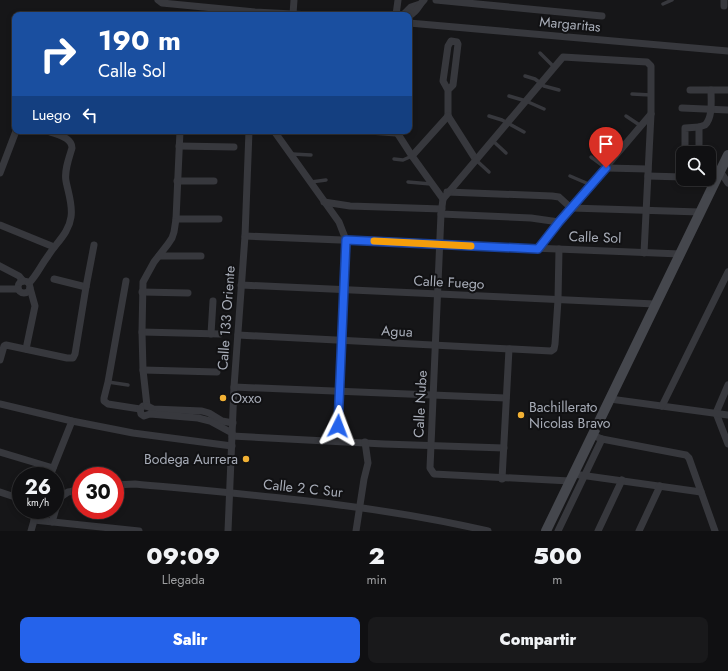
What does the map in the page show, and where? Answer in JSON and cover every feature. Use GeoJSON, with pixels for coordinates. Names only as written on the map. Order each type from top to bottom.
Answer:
{"type":"FeatureCollection","features":[{"type":"Feature","properties":{"kind":"main road"},"geometry":{"type":"LineString","coordinates":[[716,173],[728,155]]}},
{"type":"Feature","properties":{"kind":"main road"},"geometry":{"type":"LineString","coordinates":[[546,531],[680,254],[711,186]]}},
{"type":"Feature","properties":{"kind":"street"},"geometry":{"type":"LineString","coordinates":[[158,0],[162,3],[208,3],[250,12]]}},
{"type":"Feature","properties":{"kind":"street"},"geometry":{"type":"LineString","coordinates":[[293,12],[294,0]]}},
{"type":"Feature","properties":{"kind":"street"},"geometry":{"type":"LineString","coordinates":[[396,12],[398,0]]}},
{"type":"Feature","properties":{"kind":"street"},"geometry":{"type":"LineString","coordinates":[[436,0],[515,4],[602,16]]}},
{"type":"Feature","properties":{"kind":"street"},"geometry":{"type":"LineString","coordinates":[[406,12],[411,7],[422,2]]}},
{"type":"Feature","properties":{"kind":"street"},"geometry":{"type":"LineString","coordinates":[[412,14],[418,10],[422,2]]}},
{"type":"Feature","properties":{"kind":"street","name":"Margaritas"},"geometry":{"type":"LineString","coordinates":[[412,23],[728,51]]}},
{"type":"Feature","properties":{"kind":"street"},"geometry":{"type":"LineString","coordinates":[[448,90],[453,85],[458,44],[457,42],[451,41],[448,46],[444,81],[448,90],[448,116],[476,160]]}},
{"type":"Feature","properties":{"kind":"street"},"geometry":{"type":"LineString","coordinates":[[445,196],[563,58],[649,64],[651,66],[651,114],[644,252]]}},
{"type":"Feature","properties":{"kind":"street"},"geometry":{"type":"LineString","coordinates":[[690,90],[728,90]]}},
{"type":"Feature","properties":{"kind":"street"},"geometry":{"type":"LineString","coordinates":[[685,146],[685,128],[705,125],[708,123],[711,110],[711,90]]}},
{"type":"Feature","properties":{"kind":"street"},"geometry":{"type":"LineString","coordinates":[[682,108],[728,110]]}},
{"type":"Feature","properties":{"kind":"street"},"geometry":{"type":"LineString","coordinates":[[538,249],[559,222],[651,114]]}},
{"type":"Feature","properties":{"kind":"street"},"geometry":{"type":"LineString","coordinates":[[412,156],[448,116]]}},
{"type":"Feature","properties":{"kind":"street"},"geometry":{"type":"LineString","coordinates":[[699,126],[699,146]]}},
{"type":"Feature","properties":{"kind":"street"},"geometry":{"type":"LineString","coordinates":[[0,173],[15,134]]}},
{"type":"Feature","properties":{"kind":"street"},"geometry":{"type":"LineString","coordinates":[[27,286],[54,247],[62,239],[69,227],[72,216],[70,196],[65,180],[72,143],[69,140],[55,134]]}},
{"type":"Feature","properties":{"kind":"street"},"geometry":{"type":"LineString","coordinates":[[147,406],[143,370],[143,282],[145,275],[172,238],[174,232],[176,219],[180,134]]}},
{"type":"Feature","properties":{"kind":"street","name":"Calle 133 Oriente"},"geometry":{"type":"LineString","coordinates":[[228,531],[234,387],[245,236],[249,134]]}},
{"type":"Feature","properties":{"kind":"street"},"geometry":{"type":"LineString","coordinates":[[276,134],[339,222],[346,240],[337,441]]}},
{"type":"Feature","properties":{"kind":"street"},"geometry":{"type":"LineString","coordinates":[[398,134],[432,184],[445,196],[552,196],[559,197],[571,208],[700,212]]}},
{"type":"Feature","properties":{"kind":"street"},"geometry":{"type":"LineString","coordinates":[[179,146],[234,147]]}},
{"type":"Feature","properties":{"kind":"street"},"geometry":{"type":"LineString","coordinates":[[606,168],[676,176]]}},
{"type":"Feature","properties":{"kind":"street"},"geometry":{"type":"LineString","coordinates":[[716,176],[728,183]]}},
{"type":"Feature","properties":{"kind":"street"},"geometry":{"type":"LineString","coordinates":[[177,181],[214,181]]}},
{"type":"Feature","properties":{"kind":"street","name":"Calle Nube"},"geometry":{"type":"LineString","coordinates":[[445,196],[442,212],[440,244],[430,468],[434,474],[502,478],[572,477],[585,475],[701,492]]}},
{"type":"Feature","properties":{"kind":"street"},"geometry":{"type":"LineString","coordinates":[[324,202],[350,206],[531,218],[559,222]]}},
{"type":"Feature","properties":{"kind":"street"},"geometry":{"type":"LineString","coordinates":[[176,219],[219,219]]}},
{"type":"Feature","properties":{"kind":"street"},"geometry":{"type":"LineString","coordinates":[[0,225],[54,247]]}},
{"type":"Feature","properties":{"kind":"street","name":"Calle Sol"},"geometry":{"type":"LineString","coordinates":[[245,236],[680,254]]}},
{"type":"Feature","properties":{"kind":"street"},"geometry":{"type":"LineString","coordinates":[[0,360],[4,346],[24,348],[72,358],[75,354],[94,245]]}},
{"type":"Feature","properties":{"kind":"street"},"geometry":{"type":"LineString","coordinates":[[558,249],[558,300]]}},
{"type":"Feature","properties":{"kind":"street"},"geometry":{"type":"LineString","coordinates":[[159,256],[201,256]]}},
{"type":"Feature","properties":{"kind":"street"},"geometry":{"type":"LineString","coordinates":[[0,266],[19,276],[27,286],[35,306],[24,348]]}},
{"type":"Feature","properties":{"kind":"street"},"geometry":{"type":"LineString","coordinates":[[662,406],[728,272]]}},
{"type":"Feature","properties":{"kind":"street"},"geometry":{"type":"LineString","coordinates":[[54,279],[86,287]]}},
{"type":"Feature","properties":{"kind":"street"},"geometry":{"type":"LineString","coordinates":[[126,281],[104,402],[140,411],[144,416],[150,414],[208,417],[233,423]]}},
{"type":"Feature","properties":{"kind":"street"},"geometry":{"type":"LineString","coordinates":[[0,289],[18,289],[19,284],[27,286]]}},
{"type":"Feature","properties":{"kind":"street","name":"Calle Fuego"},"geometry":{"type":"LineString","coordinates":[[241,285],[655,304]]}},
{"type":"Feature","properties":{"kind":"street"},"geometry":{"type":"LineString","coordinates":[[142,292],[188,293]]}},
{"type":"Feature","properties":{"kind":"street","name":"Agua"},"geometry":{"type":"LineString","coordinates":[[238,335],[551,351],[554,349],[558,300]]}},
{"type":"Feature","properties":{"kind":"street"},"geometry":{"type":"LineString","coordinates":[[211,334],[213,301]]}},
{"type":"Feature","properties":{"kind":"street"},"geometry":{"type":"LineString","coordinates":[[142,332],[220,334]]}},
{"type":"Feature","properties":{"kind":"street"},"geometry":{"type":"LineString","coordinates":[[502,478],[509,349]]}},
{"type":"Feature","properties":{"kind":"street"},"geometry":{"type":"LineString","coordinates":[[143,370],[217,372]]}},
{"type":"Feature","properties":{"kind":"street"},"geometry":{"type":"LineString","coordinates":[[728,385],[716,413],[728,444]]}},
{"type":"Feature","properties":{"kind":"street"},"geometry":{"type":"LineString","coordinates":[[234,387],[506,398]]}},
{"type":"Feature","properties":{"kind":"street"},"geometry":{"type":"LineString","coordinates":[[610,398],[728,415]]}},
{"type":"Feature","properties":{"kind":"street"},"geometry":{"type":"LineString","coordinates":[[0,404],[72,421],[164,438],[232,446]]}},
{"type":"Feature","properties":{"kind":"street"},"geometry":{"type":"LineString","coordinates":[[140,411],[143,406],[153,409],[202,411],[232,435],[431,446],[504,448]]}},
{"type":"Feature","properties":{"kind":"street"},"geometry":{"type":"LineString","coordinates":[[53,467],[72,421]]}},
{"type":"Feature","properties":{"kind":"street"},"geometry":{"type":"LineString","coordinates":[[592,435],[602,439],[686,455],[689,458],[715,531]]}},
{"type":"Feature","properties":{"kind":"street"},"geometry":{"type":"LineString","coordinates":[[558,531],[602,439]]}},
{"type":"Feature","properties":{"kind":"street"},"geometry":{"type":"LineString","coordinates":[[356,531],[368,463],[365,442]]}},
{"type":"Feature","properties":{"kind":"street"},"geometry":{"type":"LineString","coordinates":[[0,452],[50,467]]}},
{"type":"Feature","properties":{"kind":"street"},"geometry":{"type":"LineString","coordinates":[[598,531],[622,480]]}},
{"type":"Feature","properties":{"kind":"street","name":"Calle 2 C Sur"},"geometry":{"type":"LineString","coordinates":[[124,485],[135,484],[360,507],[424,517],[488,531]]}},
{"type":"Feature","properties":{"kind":"street"},"geometry":{"type":"LineString","coordinates":[[639,531],[660,486]]}},
{"type":"Feature","properties":{"kind":"street"},"geometry":{"type":"LineString","coordinates":[[52,522],[60,498],[68,492],[72,491]]}},
{"type":"Feature","properties":{"kind":"street"},"geometry":{"type":"LineString","coordinates":[[0,492],[12,496]]}},
{"type":"Feature","properties":{"kind":"street"},"geometry":{"type":"LineString","coordinates":[[31,531],[34,520],[139,531]]}},
{"type":"Feature","properties":{"kind":"lane"},"geometry":{"type":"LineString","coordinates":[[662,4],[672,0]]}},
{"type":"Feature","properties":{"kind":"lane"},"geometry":{"type":"LineString","coordinates":[[540,53],[554,68]]}},
{"type":"Feature","properties":{"kind":"lane"},"geometry":{"type":"LineString","coordinates":[[525,76],[535,79],[544,86],[559,90]]}},
{"type":"Feature","properties":{"kind":"lane"},"geometry":{"type":"LineString","coordinates":[[632,94],[651,95]]}},
{"type":"Feature","properties":{"kind":"lane"},"geometry":{"type":"LineString","coordinates":[[510,96],[526,101],[544,110]]}},
{"type":"Feature","properties":{"kind":"lane"},"geometry":{"type":"LineString","coordinates":[[489,116],[524,132]]}},
{"type":"Feature","properties":{"kind":"lane"},"geometry":{"type":"LineString","coordinates":[[626,116],[641,126]]}},
{"type":"Feature","properties":{"kind":"lane"},"geometry":{"type":"LineString","coordinates":[[611,134],[624,145]]}},
{"type":"Feature","properties":{"kind":"lane"},"geometry":{"type":"LineString","coordinates":[[492,140],[506,153]]}},
{"type":"Feature","properties":{"kind":"lane"},"geometry":{"type":"LineString","coordinates":[[290,154],[311,156]]}},
{"type":"Feature","properties":{"kind":"lane"},"geometry":{"type":"LineString","coordinates":[[394,159],[403,160],[412,156]]}},
{"type":"Feature","properties":{"kind":"lane"},"geometry":{"type":"LineString","coordinates":[[591,158],[606,168]]}},
{"type":"Feature","properties":{"kind":"lane"},"geometry":{"type":"LineString","coordinates":[[476,160],[489,172]]}},
{"type":"Feature","properties":{"kind":"lane"},"geometry":{"type":"LineString","coordinates":[[570,176],[591,185]]}},
{"type":"Feature","properties":{"kind":"lane"},"geometry":{"type":"LineString","coordinates":[[310,182],[326,180]]}},
{"type":"Feature","properties":{"kind":"lane"},"geometry":{"type":"LineString","coordinates":[[408,182],[432,184]]}},
{"type":"Feature","properties":{"kind":"lane"},"geometry":{"type":"LineString","coordinates":[[108,382],[128,385]]}},
{"type":"Feature","properties":{"kind":"slow traffic"},"geometry":{"type":"LineString","coordinates":[[374,241],[471,246]]}},
{"type":"Feature","properties":{"kind":"place","name":"Oxxo"},"geometry":{"type":"Point","coordinates":[223,398]}},
{"type":"Feature","properties":{"kind":"place","name":"Bachillerato Nicolas Bravo"},"geometry":{"type":"Point","coordinates":[521,415]}},
{"type":"Feature","properties":{"kind":"place","name":"Bodega Aurrera"},"geometry":{"type":"Point","coordinates":[246,459]}},
{"type":"Feature","properties":{"kind":"route"},"geometry":{"type":"LineString","coordinates":[[338,426],[346,240],[538,249],[559,222],[606,168]]}}]}
